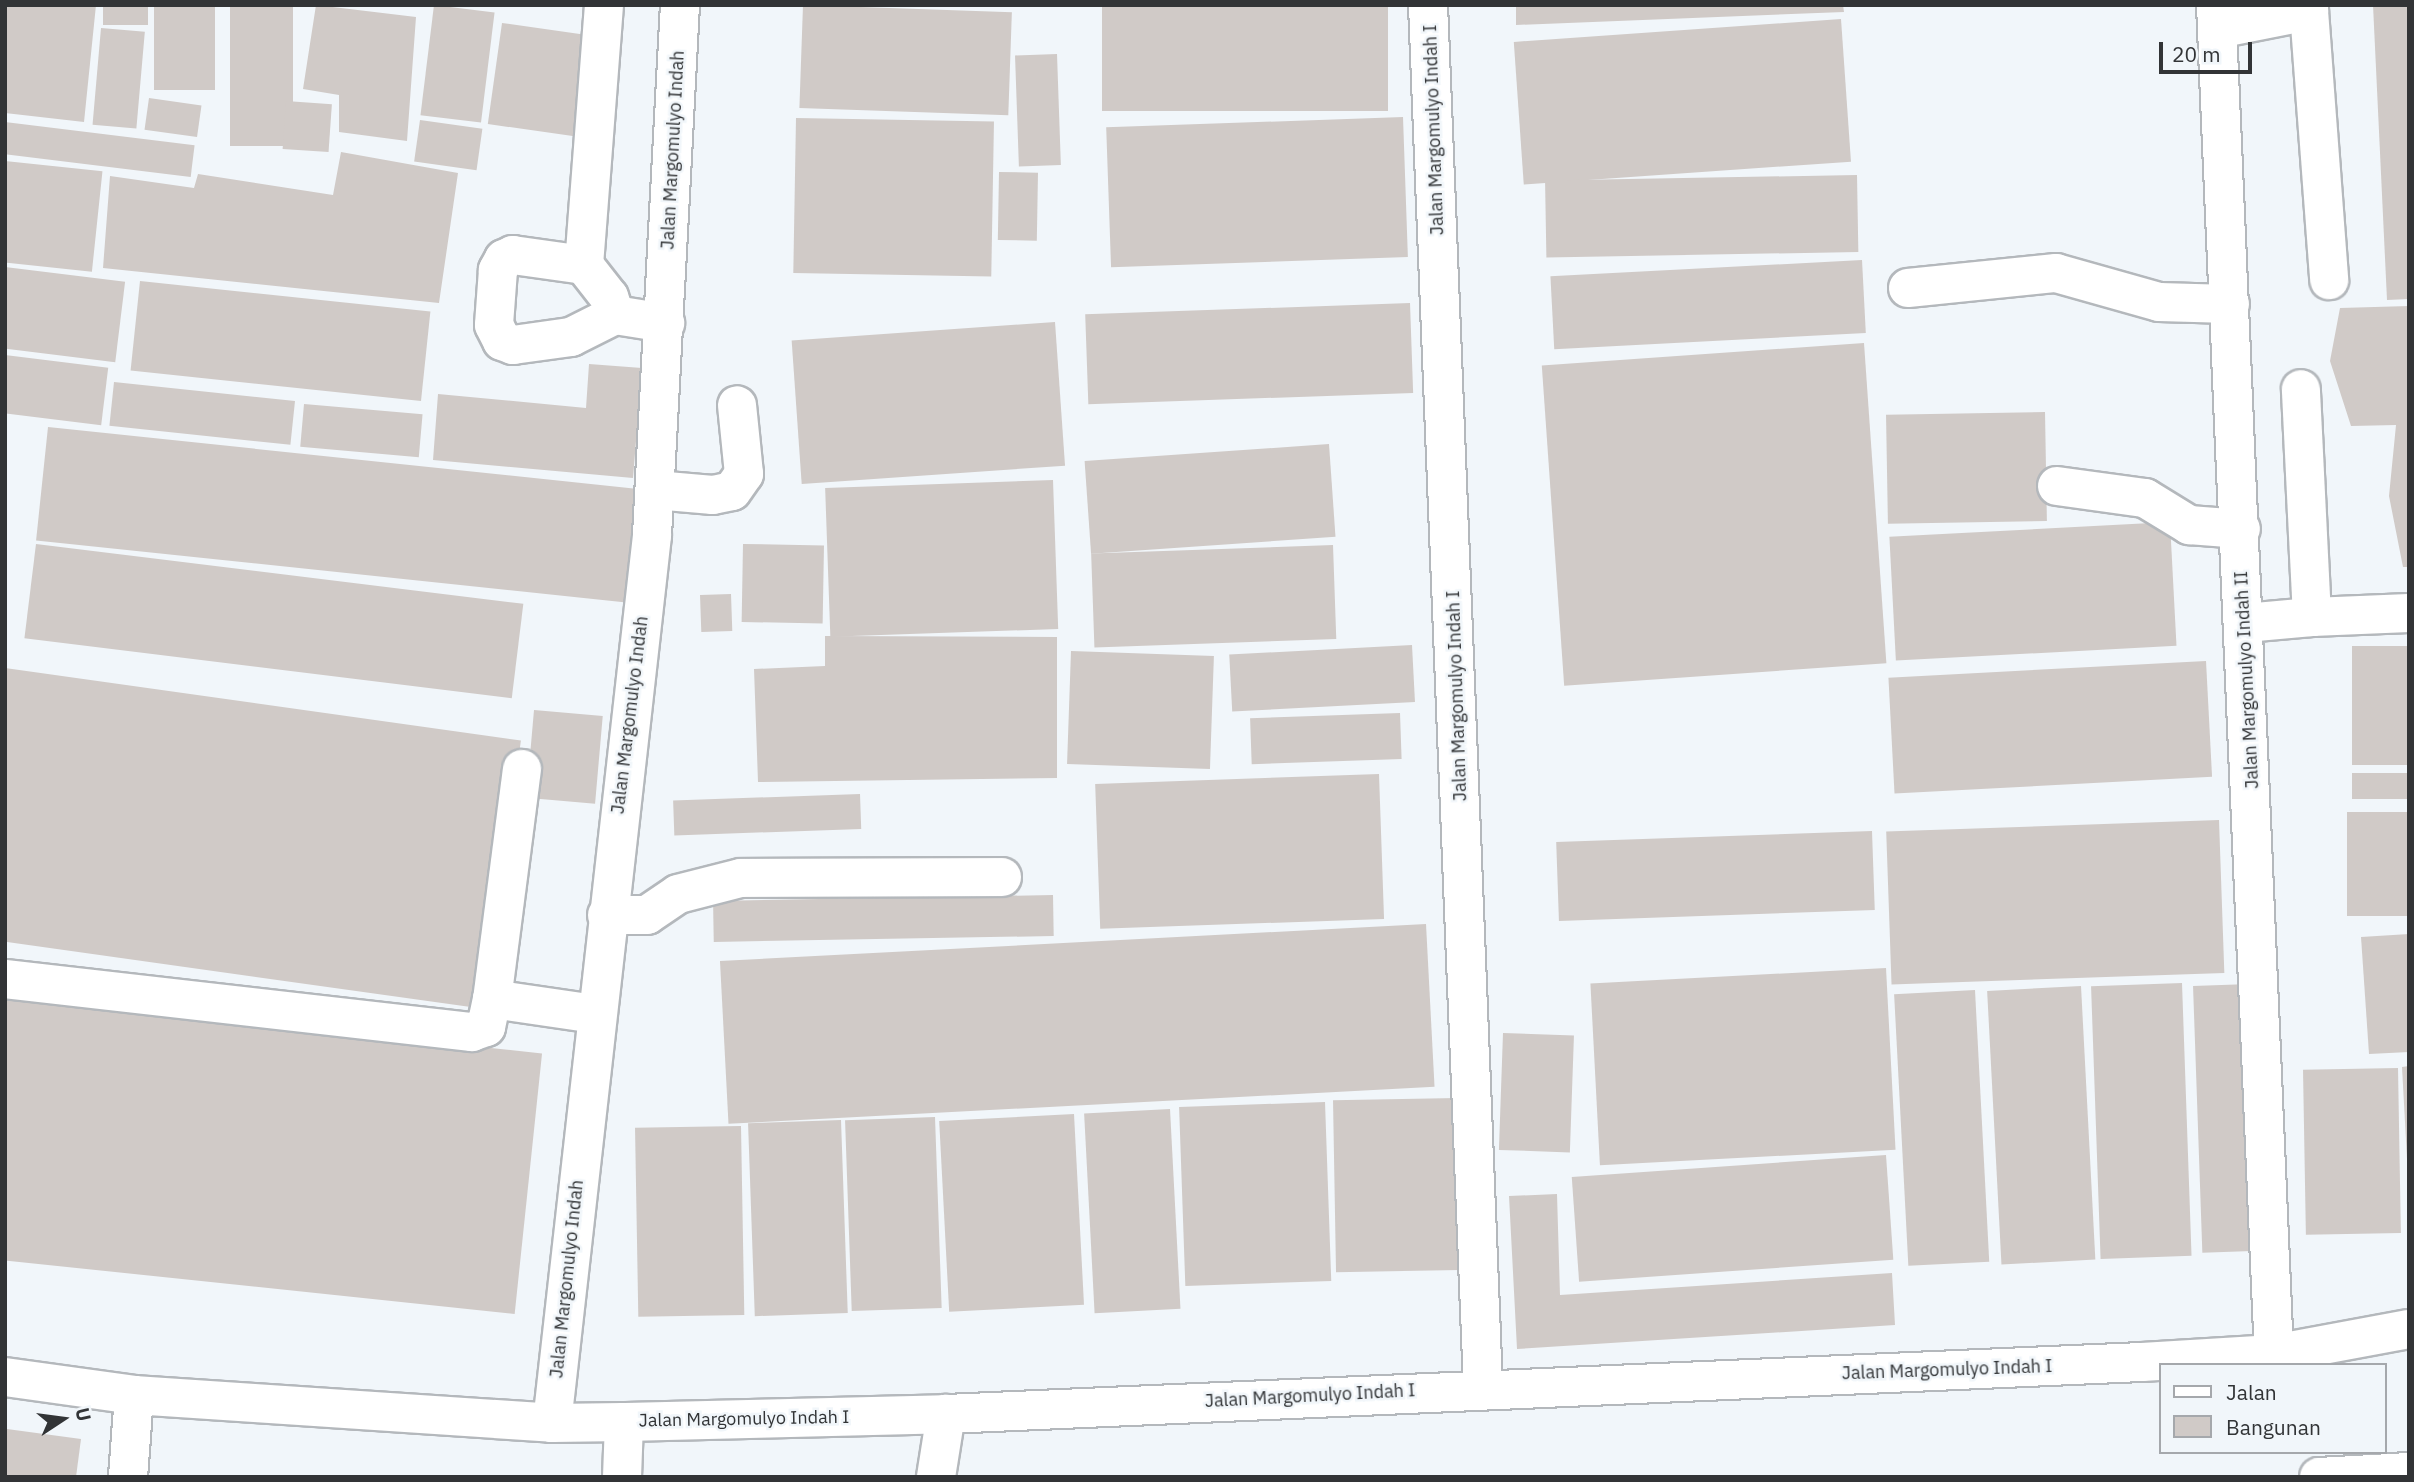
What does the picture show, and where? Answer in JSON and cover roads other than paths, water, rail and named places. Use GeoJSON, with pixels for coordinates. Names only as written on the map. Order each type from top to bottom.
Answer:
{"type":"FeatureCollection","features":[{"type":"Feature","properties":{"kind":"lane"},"geometry":{"type":"LineString","coordinates":[[604,5],[584,265],[609,297],[615,315]]}},
{"type":"Feature","properties":{"kind":"lane","name":"Jalan Margomulyo Indah"},"geometry":{"type":"LineString","coordinates":[[552,1423],[595,1014],[655,490],[680,5]]}},
{"type":"Feature","properties":{"kind":"lane","name":"Jalan Margomulyo Indah I"},"geometry":{"type":"LineString","coordinates":[[1429,5],[1483,1388]]}},
{"type":"Feature","properties":{"kind":"lane"},"geometry":{"type":"LineString","coordinates":[[2216,17],[2309,8],[2329,280]]}},
{"type":"Feature","properties":{"kind":"lane","name":"Jalan Margomulyo Indah II"},"geometry":{"type":"LineString","coordinates":[[2216,17],[2241,529],[2274,1354]]}},
{"type":"Feature","properties":{"kind":"lane"},"geometry":{"type":"LineString","coordinates":[[584,265],[513,254],[504,259],[498,270],[494,325],[498,336],[513,345],[547,341],[596,328],[615,315],[665,323]]}},
{"type":"Feature","properties":{"kind":"lane"},"geometry":{"type":"LineString","coordinates":[[1908,288],[2056,273],[2159,302],[2230,304]]}},
{"type":"Feature","properties":{"kind":"lane"},"geometry":{"type":"LineString","coordinates":[[2301,390],[2312,617]]}},
{"type":"Feature","properties":{"kind":"lane"},"geometry":{"type":"LineString","coordinates":[[655,490],[713,495],[732,491],[744,474],[737,405]]}},
{"type":"Feature","properties":{"kind":"lane"},"geometry":{"type":"LineString","coordinates":[[2057,486],[2145,498],[2189,525],[2241,529]]}},
{"type":"Feature","properties":{"kind":"lane"},"geometry":{"type":"LineString","coordinates":[[2245,623],[2409,613]]}},
{"type":"Feature","properties":{"kind":"lane"},"geometry":{"type":"LineString","coordinates":[[5,979],[472,1032],[486,1027],[522,769]]}},
{"type":"Feature","properties":{"kind":"lane"},"geometry":{"type":"LineString","coordinates":[[607,915],[647,915],[678,894],[741,878],[1002,877]]}},
{"type":"Feature","properties":{"kind":"lane"},"geometry":{"type":"LineString","coordinates":[[492,999],[595,1014]]}},
{"type":"Feature","properties":{"kind":"lane","name":"Jalan Margomulyo Indah I"},"geometry":{"type":"LineString","coordinates":[[5,1377],[134,1395],[552,1423],[624,1422],[946,1415],[1483,1388],[2274,1354],[2409,1329]]}},
{"type":"Feature","properties":{"kind":"lane"},"geometry":{"type":"LineString","coordinates":[[128,1477],[134,1395]]}},
{"type":"Feature","properties":{"kind":"lane"},"geometry":{"type":"LineString","coordinates":[[936,1477],[946,1415]]}},
{"type":"Feature","properties":{"kind":"lane"},"geometry":{"type":"LineString","coordinates":[[622,1477],[624,1422]]}},
{"type":"Feature","properties":{"kind":"lane"},"geometry":{"type":"LineString","coordinates":[[2319,1477],[2409,1472]]}}]}
